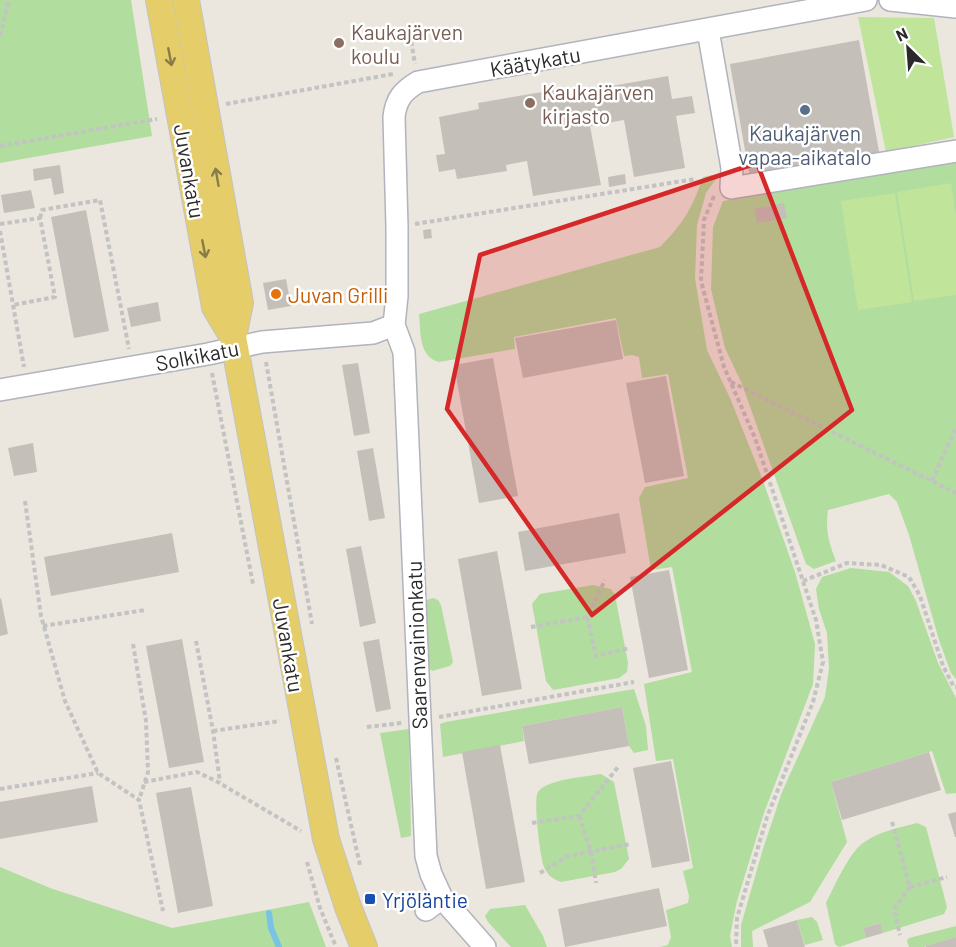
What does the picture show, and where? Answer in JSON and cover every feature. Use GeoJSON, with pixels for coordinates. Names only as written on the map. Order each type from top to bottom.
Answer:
{"type":"FeatureCollection","features":[{"type":"Feature","properties":{"kind":"main road","name":"Juvankatu"},"geometry":{"type":"LineString","coordinates":[[159,0],[215,307],[234,343],[326,839],[348,907],[364,947]]}},
{"type":"Feature","properties":{"kind":"main road","name":"Juvankatu"},"geometry":{"type":"LineString","coordinates":[[186,0],[240,303],[234,343]]}},
{"type":"Feature","properties":{"kind":"street","name":"Käätykatu"},"geometry":{"type":"LineString","coordinates":[[418,82],[866,0]]}},
{"type":"Feature","properties":{"kind":"street"},"geometry":{"type":"LineString","coordinates":[[891,0],[956,7]]}},
{"type":"Feature","properties":{"kind":"street"},"geometry":{"type":"LineString","coordinates":[[708,30],[732,168],[731,188],[956,152]]}},
{"type":"Feature","properties":{"kind":"street"},"geometry":{"type":"LineString","coordinates":[[394,325],[397,296],[397,227],[394,117],[396,103],[402,94],[418,82]]}},
{"type":"Feature","properties":{"kind":"street","name":"Solkikatu"},"geometry":{"type":"LineString","coordinates":[[0,390],[133,367],[234,343],[373,333],[394,325]]}},
{"type":"Feature","properties":{"kind":"street","name":"Saarenvainionkatu"},"geometry":{"type":"LineString","coordinates":[[394,325],[404,352],[426,856],[431,874],[434,904],[485,947]]}},
{"type":"Feature","properties":{"kind":"path"},"geometry":{"type":"LineString","coordinates":[[0,36],[9,0]]}},
{"type":"Feature","properties":{"kind":"path"},"geometry":{"type":"LineString","coordinates":[[410,34],[418,82]]}},
{"type":"Feature","properties":{"kind":"path"},"geometry":{"type":"LineString","coordinates":[[0,147],[168,117]]}},
{"type":"Feature","properties":{"kind":"path"},"geometry":{"type":"LineString","coordinates":[[397,227],[695,179]]}},
{"type":"Feature","properties":{"kind":"path"},"geometry":{"type":"LineString","coordinates":[[731,188],[714,196],[704,220],[700,281],[724,367],[755,438],[816,620],[823,662],[813,702],[766,817],[737,918],[736,947]]}},
{"type":"Feature","properties":{"kind":"path"},"geometry":{"type":"LineString","coordinates":[[13,305],[55,297],[40,218],[42,210],[100,200],[133,367]]}},
{"type":"Feature","properties":{"kind":"path"},"geometry":{"type":"LineString","coordinates":[[0,224],[40,218]]}},
{"type":"Feature","properties":{"kind":"path"},"geometry":{"type":"LineString","coordinates":[[0,231],[24,368]]}},
{"type":"Feature","properties":{"kind":"path"},"geometry":{"type":"LineString","coordinates":[[262,342],[313,630]]}},
{"type":"Feature","properties":{"kind":"path"},"geometry":{"type":"LineString","coordinates":[[730,382],[956,493]]}},
{"type":"Feature","properties":{"kind":"path"},"geometry":{"type":"LineString","coordinates":[[932,481],[956,427]]}},
{"type":"Feature","properties":{"kind":"path"},"geometry":{"type":"LineString","coordinates":[[25,501],[44,626],[65,701],[99,773],[139,800]]}},
{"type":"Feature","properties":{"kind":"path"},"geometry":{"type":"LineString","coordinates":[[803,580],[847,563],[882,565],[909,577],[920,596],[943,666],[955,688]]}},
{"type":"Feature","properties":{"kind":"path"},"geometry":{"type":"LineString","coordinates":[[605,580],[587,617],[596,656],[630,648]]}},
{"type":"Feature","properties":{"kind":"path"},"geometry":{"type":"LineString","coordinates":[[44,626],[145,609]]}},
{"type":"Feature","properties":{"kind":"path"},"geometry":{"type":"LineString","coordinates":[[531,627],[587,617]]}},
{"type":"Feature","properties":{"kind":"path"},"geometry":{"type":"LineString","coordinates":[[196,641],[220,783]]}},
{"type":"Feature","properties":{"kind":"path"},"geometry":{"type":"LineString","coordinates":[[133,644],[146,722],[148,772],[139,800],[163,911]]}},
{"type":"Feature","properties":{"kind":"path"},"geometry":{"type":"LineString","coordinates":[[435,718],[634,682]]}},
{"type":"Feature","properties":{"kind":"path"},"geometry":{"type":"LineString","coordinates":[[213,731],[280,721]]}},
{"type":"Feature","properties":{"kind":"path"},"geometry":{"type":"LineString","coordinates":[[336,757],[362,874]]}},
{"type":"Feature","properties":{"kind":"path"},"geometry":{"type":"LineString","coordinates":[[532,823],[579,816],[618,767]]}},
{"type":"Feature","properties":{"kind":"path"},"geometry":{"type":"LineString","coordinates":[[144,782],[198,772],[301,831]]}},
{"type":"Feature","properties":{"kind":"path"},"geometry":{"type":"LineString","coordinates":[[0,789],[99,773]]}},
{"type":"Feature","properties":{"kind":"path"},"geometry":{"type":"LineString","coordinates":[[579,816],[591,851],[596,882]]}},
{"type":"Feature","properties":{"kind":"path"},"geometry":{"type":"LineString","coordinates":[[891,822],[910,887]]}},
{"type":"Feature","properties":{"kind":"path"},"geometry":{"type":"LineString","coordinates":[[540,873],[568,856],[631,844]]}},
{"type":"Feature","properties":{"kind":"path"},"geometry":{"type":"LineString","coordinates":[[900,934],[894,909],[910,887],[947,877]]}},
{"type":"Feature","properties":{"kind":"highlighted area"},"geometry":{"type":"Polygon","coordinates":[[[757,163],[852,410],[592,615],[447,409],[480,255],[757,163]]]}},
{"type":"Feature","properties":{"kind":"green space"},"geometry":{"type":"Polygon","coordinates":[[[0,0],[131,0],[152,136],[0,163],[0,0]]]}},
{"type":"Feature","properties":{"kind":"green space"},"geometry":{"type":"Polygon","coordinates":[[[858,17],[934,18],[954,137],[886,152],[858,17]]]}},
{"type":"Feature","properties":{"kind":"green space"},"geometry":{"type":"Polygon","coordinates":[[[956,161],[956,679],[951,673],[939,640],[909,535],[897,502],[889,494],[828,510],[828,536],[836,561],[814,569],[806,564],[742,384],[725,348],[711,289],[713,227],[723,201],[956,161]]]}},
{"type":"Feature","properties":{"kind":"green space"},"geometry":{"type":"Polygon","coordinates":[[[712,175],[716,179],[706,193],[697,225],[695,278],[707,350],[730,398],[762,478],[795,572],[815,644],[813,684],[764,813],[737,901],[730,936],[732,947],[660,947],[668,945],[671,937],[666,910],[688,903],[689,896],[683,871],[693,868],[673,759],[656,761],[644,684],[692,672],[672,567],[651,570],[639,498],[645,487],[688,478],[668,374],[642,378],[639,357],[624,356],[616,318],[514,337],[515,349],[439,362],[432,359],[424,349],[419,314],[660,247],[686,215],[703,177],[712,175]]]}},
{"type":"Feature","properties":{"kind":"green space"},"geometry":{"type":"Polygon","coordinates":[[[951,183],[956,216],[956,295],[914,301],[897,192],[951,183]]]}},
{"type":"Feature","properties":{"kind":"green space"},"geometry":{"type":"Polygon","coordinates":[[[895,193],[912,302],[858,310],[841,201],[895,193]]]}},
{"type":"Feature","properties":{"kind":"green space"},"geometry":{"type":"Polygon","coordinates":[[[851,568],[889,572],[908,586],[916,601],[938,663],[956,698],[956,793],[946,794],[932,751],[831,782],[847,842],[810,902],[752,931],[753,947],[741,947],[741,925],[782,792],[825,697],[829,668],[827,633],[819,609],[816,589],[822,577],[851,568]]]}},
{"type":"Feature","properties":{"kind":"green space"},"geometry":{"type":"Polygon","coordinates":[[[593,585],[611,589],[615,595],[628,663],[627,672],[619,678],[553,690],[546,681],[532,604],[540,594],[593,585]]]}},
{"type":"Feature","properties":{"kind":"green space"},"geometry":{"type":"Polygon","coordinates":[[[433,598],[441,605],[453,662],[450,666],[432,671],[427,666],[424,604],[433,598]]]}},
{"type":"Feature","properties":{"kind":"green space"},"geometry":{"type":"Polygon","coordinates":[[[634,689],[646,726],[648,750],[634,753],[629,746],[622,707],[522,726],[524,741],[443,757],[440,724],[634,689]]]}},
{"type":"Feature","properties":{"kind":"green space"},"geometry":{"type":"Polygon","coordinates":[[[409,729],[411,836],[401,838],[380,733],[409,729]]]}},
{"type":"Feature","properties":{"kind":"green space"},"geometry":{"type":"Polygon","coordinates":[[[601,774],[614,782],[629,859],[621,869],[615,872],[561,882],[545,870],[542,861],[537,816],[538,792],[558,781],[601,774]]]}},
{"type":"Feature","properties":{"kind":"green space"},"geometry":{"type":"Polygon","coordinates":[[[917,823],[926,827],[947,907],[944,914],[883,933],[879,923],[863,928],[866,938],[839,947],[835,944],[826,903],[847,862],[869,839],[889,830],[917,823]]]}},
{"type":"Feature","properties":{"kind":"green space"},"geometry":{"type":"Polygon","coordinates":[[[0,867],[50,888],[172,928],[309,902],[326,947],[0,947],[0,867]]]}},
{"type":"Feature","properties":{"kind":"green space"},"geometry":{"type":"Polygon","coordinates":[[[525,905],[547,947],[511,947],[485,916],[490,909],[525,905]]]}},
{"type":"Feature","properties":{"kind":"green space"},"geometry":{"type":"Polygon","coordinates":[[[812,917],[817,922],[823,940],[805,945],[797,920],[812,917]]]}},
{"type":"Feature","properties":{"kind":"green space"},"geometry":{"type":"Polygon","coordinates":[[[956,926],[956,937],[924,947],[909,947],[907,941],[909,938],[956,926]]]}},
{"type":"Feature","properties":{"kind":"building","name":"Kaukajärven vapaa-aikatalo"},"geometry":{"type":"Polygon","coordinates":[[[859,40],[880,157],[750,179],[730,64],[859,40]]]}},
{"type":"Feature","properties":{"kind":"building"},"geometry":{"type":"Polygon","coordinates":[[[668,76],[672,99],[692,96],[695,113],[676,116],[685,168],[634,177],[624,120],[590,126],[601,185],[533,196],[527,161],[506,165],[507,171],[457,179],[455,169],[439,172],[436,155],[445,154],[439,117],[479,109],[478,103],[554,90],[555,96],[668,76]]]}},
{"type":"Feature","properties":{"kind":"building"},"geometry":{"type":"Polygon","coordinates":[[[60,165],[64,193],[54,195],[51,178],[34,181],[33,169],[60,165]]]}},
{"type":"Feature","properties":{"kind":"building"},"geometry":{"type":"Polygon","coordinates":[[[625,174],[626,184],[609,187],[608,177],[625,174]]]}},
{"type":"Feature","properties":{"kind":"building"},"geometry":{"type":"Polygon","coordinates":[[[31,190],[35,208],[4,213],[1,195],[31,190]]]}},
{"type":"Feature","properties":{"kind":"building"},"geometry":{"type":"Polygon","coordinates":[[[784,203],[787,218],[757,223],[754,209],[784,203]]]}},
{"type":"Feature","properties":{"kind":"building"},"geometry":{"type":"Polygon","coordinates":[[[86,210],[109,331],[74,338],[51,217],[86,210]]]}},
{"type":"Feature","properties":{"kind":"building"},"geometry":{"type":"Polygon","coordinates":[[[431,229],[432,238],[424,239],[423,230],[431,229]]]}},
{"type":"Feature","properties":{"kind":"building"},"geometry":{"type":"Polygon","coordinates":[[[286,279],[291,306],[268,310],[263,283],[286,279]]]}},
{"type":"Feature","properties":{"kind":"building"},"geometry":{"type":"Polygon","coordinates":[[[158,302],[161,321],[131,327],[127,308],[158,302]]]}},
{"type":"Feature","properties":{"kind":"building"},"geometry":{"type":"Polygon","coordinates":[[[616,320],[623,359],[523,378],[515,338],[616,320]]]}},
{"type":"Feature","properties":{"kind":"building"},"geometry":{"type":"Polygon","coordinates":[[[493,358],[518,496],[479,503],[454,365],[493,358]]]}},
{"type":"Feature","properties":{"kind":"building"},"geometry":{"type":"Polygon","coordinates":[[[358,363],[370,433],[354,436],[342,365],[358,363]]]}},
{"type":"Feature","properties":{"kind":"building"},"geometry":{"type":"Polygon","coordinates":[[[666,376],[684,476],[645,483],[626,383],[666,376]]]}},
{"type":"Feature","properties":{"kind":"building"},"geometry":{"type":"Polygon","coordinates":[[[33,443],[37,472],[14,476],[8,448],[33,443]]]}},
{"type":"Feature","properties":{"kind":"building"},"geometry":{"type":"Polygon","coordinates":[[[373,448],[385,518],[369,521],[357,451],[373,448]]]}},
{"type":"Feature","properties":{"kind":"building"},"geometry":{"type":"Polygon","coordinates":[[[619,513],[626,553],[525,571],[518,532],[619,513]]]}},
{"type":"Feature","properties":{"kind":"building"},"geometry":{"type":"Polygon","coordinates":[[[172,533],[179,572],[51,596],[44,557],[172,533]]]}},
{"type":"Feature","properties":{"kind":"building"},"geometry":{"type":"Polygon","coordinates":[[[361,546],[376,623],[360,627],[346,549],[361,546]]]}},
{"type":"Feature","properties":{"kind":"building"},"geometry":{"type":"Polygon","coordinates":[[[497,551],[522,689],[482,696],[458,559],[497,551]]]}},
{"type":"Feature","properties":{"kind":"building"},"geometry":{"type":"Polygon","coordinates":[[[669,570],[688,670],[649,678],[630,577],[669,570]]]}},
{"type":"Feature","properties":{"kind":"building"},"geometry":{"type":"Polygon","coordinates":[[[0,599],[8,634],[0,636],[0,599]]]}},
{"type":"Feature","properties":{"kind":"building"},"geometry":{"type":"Polygon","coordinates":[[[182,639],[204,762],[169,768],[146,646],[182,639]]]}},
{"type":"Feature","properties":{"kind":"building"},"geometry":{"type":"Polygon","coordinates":[[[379,639],[391,709],[376,712],[363,642],[379,639]]]}},
{"type":"Feature","properties":{"kind":"building"},"geometry":{"type":"Polygon","coordinates":[[[622,707],[629,746],[529,764],[522,726],[622,707]]]}},
{"type":"Feature","properties":{"kind":"building"},"geometry":{"type":"Polygon","coordinates":[[[500,745],[525,882],[486,889],[462,752],[500,745]]]}},
{"type":"Feature","properties":{"kind":"building"},"geometry":{"type":"Polygon","coordinates":[[[929,752],[941,790],[842,820],[831,782],[929,752]]]}},
{"type":"Feature","properties":{"kind":"building"},"geometry":{"type":"Polygon","coordinates":[[[671,761],[690,861],[652,868],[633,768],[671,761]]]}},
{"type":"Feature","properties":{"kind":"building"},"geometry":{"type":"Polygon","coordinates":[[[92,786],[98,822],[0,839],[0,802],[92,786]]]}},
{"type":"Feature","properties":{"kind":"building"},"geometry":{"type":"Polygon","coordinates":[[[191,787],[213,906],[178,913],[156,793],[191,787]]]}},
{"type":"Feature","properties":{"kind":"building"},"geometry":{"type":"Polygon","coordinates":[[[956,812],[956,837],[955,837],[948,814],[956,812]]]}},
{"type":"Feature","properties":{"kind":"building"},"geometry":{"type":"Polygon","coordinates":[[[659,888],[667,926],[565,947],[558,909],[659,888]]]}},
{"type":"Feature","properties":{"kind":"building"},"geometry":{"type":"Polygon","coordinates":[[[797,920],[805,947],[768,947],[763,930],[797,920]]]}},
{"type":"Feature","properties":{"kind":"building"},"geometry":{"type":"Polygon","coordinates":[[[880,923],[883,933],[866,938],[863,928],[880,923]]]}},
{"type":"Feature","properties":{"kind":"building"},"geometry":{"type":"Polygon","coordinates":[[[956,937],[956,947],[926,947],[926,946],[956,937]]]}},
{"type":"Feature","properties":{"kind":"waterway"},"geometry":{"type":"LineString","coordinates":[[269,913],[271,928],[279,947]]}},
{"type":"Feature","properties":{"kind":"place","name":"Kaukajärven koulu"},"geometry":{"type":"Point","coordinates":[339,43]}},
{"type":"Feature","properties":{"kind":"place","name":"Kaukajärven kirjasto"},"geometry":{"type":"Point","coordinates":[530,103]}},
{"type":"Feature","properties":{"kind":"place","name":"Kaukajärven vapaa-aikatalo"},"geometry":{"type":"Point","coordinates":[805,110]}},
{"type":"Feature","properties":{"kind":"place","name":"Juvan Grilli"},"geometry":{"type":"Point","coordinates":[276,294]}},
{"type":"Feature","properties":{"kind":"place","name":"Yrjöläntie"},"geometry":{"type":"Point","coordinates":[370,899]}}]}
